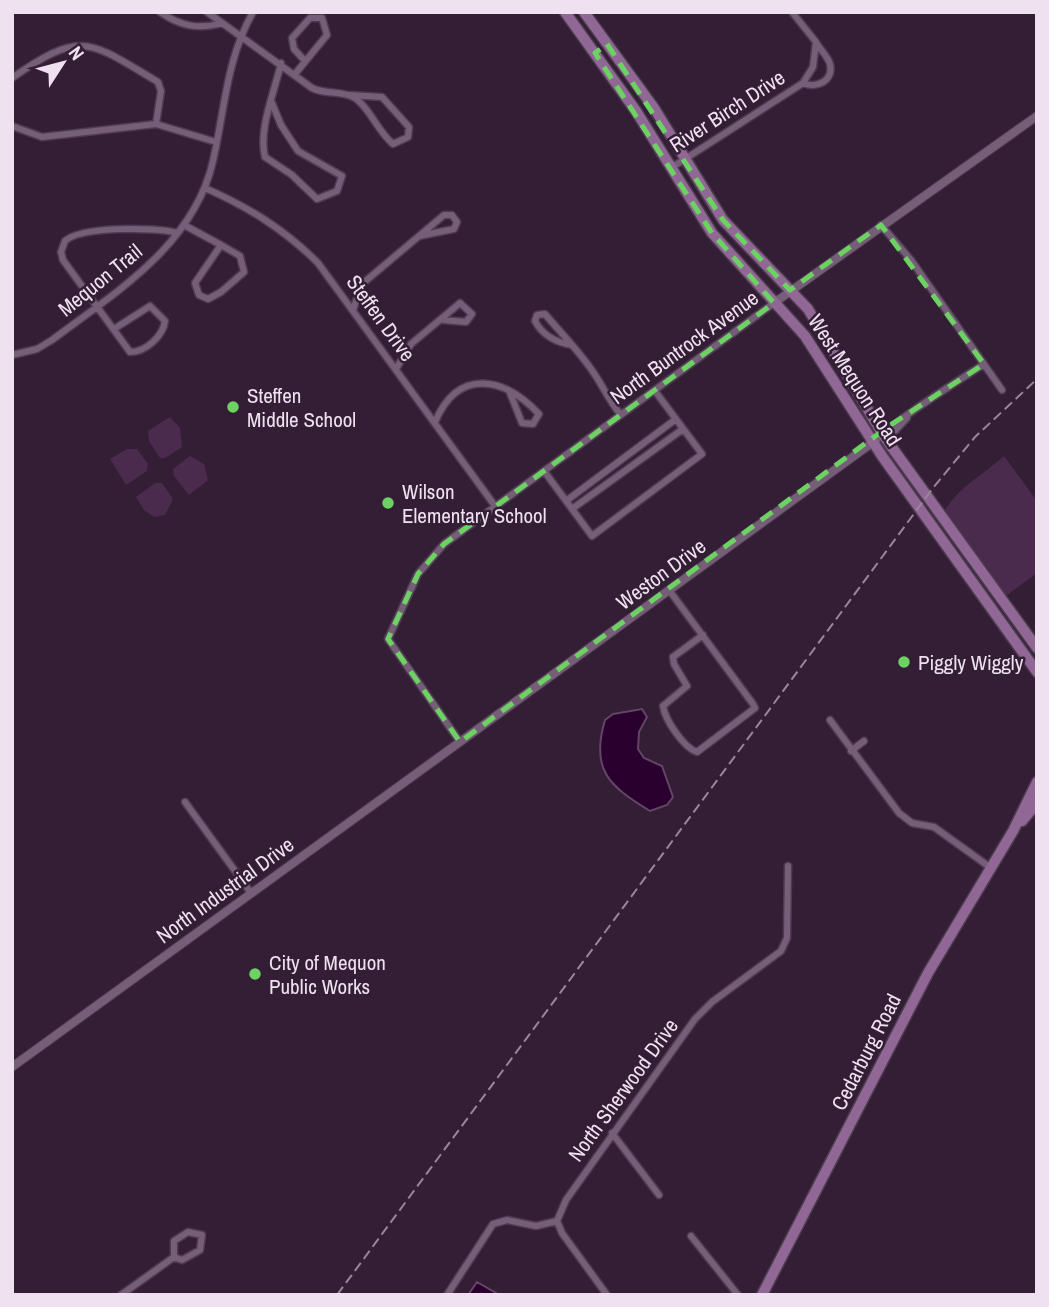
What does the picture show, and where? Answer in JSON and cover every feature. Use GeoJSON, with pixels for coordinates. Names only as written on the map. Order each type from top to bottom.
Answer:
{"type":"FeatureCollection","features":[{"type":"Feature","properties":{"kind":"main road","name":"West Mequon Road"},"geometry":{"type":"LineString","coordinates":[[565,12],[595,53],[712,233],[805,336],[873,443],[1036,670]]}},
{"type":"Feature","properties":{"kind":"main road","name":"West Mequon Road"},"geometry":{"type":"LineString","coordinates":[[584,12],[654,108],[723,220],[790,290],[826,336],[883,435],[1037,648]]}},
{"type":"Feature","properties":{"kind":"main road"},"geometry":{"type":"LineString","coordinates":[[595,53],[607,44]]}},
{"type":"Feature","properties":{"kind":"main road"},"geometry":{"type":"LineString","coordinates":[[971,580],[983,572]]}},
{"type":"Feature","properties":{"kind":"main road","name":"Cedarburg Road"},"geometry":{"type":"LineString","coordinates":[[762,1295],[928,973],[1013,831],[1037,782]]}},
{"type":"Feature","properties":{"kind":"main road","name":"Cedarburg Road"},"geometry":{"type":"LineString","coordinates":[[1013,831],[1037,803]]}},
{"type":"Feature","properties":{"kind":"street"},"geometry":{"type":"LineString","coordinates":[[160,12],[179,23],[203,29],[222,23]]}},
{"type":"Feature","properties":{"kind":"street"},"geometry":{"type":"LineString","coordinates":[[207,12],[319,92],[349,94],[382,97],[409,127],[408,137],[393,144],[358,100],[349,94]]}},
{"type":"Feature","properties":{"kind":"street","name":"Mequon Trail"},"geometry":{"type":"LineString","coordinates":[[12,355],[37,349],[97,307],[147,268],[184,225],[205,188],[227,77],[241,35],[253,12]]}},
{"type":"Feature","properties":{"kind":"street"},"geometry":{"type":"LineString","coordinates":[[792,12],[830,64],[830,72],[821,84],[803,83]]}},
{"type":"Feature","properties":{"kind":"street"},"geometry":{"type":"LineString","coordinates":[[295,74],[327,35],[322,18],[310,18],[292,38],[294,49],[305,61]]}},
{"type":"Feature","properties":{"kind":"street","name":"River Birch Drive"},"geometry":{"type":"LineString","coordinates":[[671,168],[803,83],[813,67],[816,42]]}},
{"type":"Feature","properties":{"kind":"street"},"geometry":{"type":"LineString","coordinates":[[12,79],[58,49],[71,46],[96,48],[158,82],[162,90],[156,124]]}},
{"type":"Feature","properties":{"kind":"street"},"geometry":{"type":"LineString","coordinates":[[272,103],[281,125],[298,151],[342,176],[338,191],[317,199],[292,175],[265,157],[262,141],[281,63]]}},
{"type":"Feature","properties":{"kind":"street","name":"North Buntrock Avenue"},"geometry":{"type":"LineString","coordinates":[[460,742],[388,639],[418,574],[427,561],[444,544],[790,290],[1037,116]]}},
{"type":"Feature","properties":{"kind":"street"},"geometry":{"type":"LineString","coordinates":[[12,126],[42,137],[156,124],[215,142]]}},
{"type":"Feature","properties":{"kind":"street","name":"Steffen Drive"},"geometry":{"type":"LineString","coordinates":[[205,188],[242,204],[293,237],[318,262],[495,506]]}},
{"type":"Feature","properties":{"kind":"street"},"geometry":{"type":"LineString","coordinates":[[353,310],[362,284],[385,261],[444,215],[452,215],[457,222],[454,229],[436,235],[419,236]]}},
{"type":"Feature","properties":{"kind":"street"},"geometry":{"type":"LineString","coordinates":[[184,225],[221,245],[240,256],[244,272],[221,292],[208,299],[199,295],[195,283],[221,245]]}},
{"type":"Feature","properties":{"kind":"street"},"geometry":{"type":"LineString","coordinates":[[881,225],[911,260],[1002,390]]}},
{"type":"Feature","properties":{"kind":"street"},"geometry":{"type":"LineString","coordinates":[[114,329],[150,306],[165,321],[161,334],[136,352],[130,352],[63,260],[62,247],[69,237],[78,234],[159,228],[177,233]]}},
{"type":"Feature","properties":{"kind":"street"},"geometry":{"type":"LineString","coordinates":[[572,345],[562,344],[539,329],[535,321],[537,316],[545,314],[572,345],[621,415]]}},
{"type":"Feature","properties":{"kind":"street"},"geometry":{"type":"LineString","coordinates":[[396,369],[411,344],[444,320]]}},
{"type":"Feature","properties":{"kind":"street"},"geometry":{"type":"LineString","coordinates":[[883,435],[893,433],[907,418],[984,364]]}},
{"type":"Feature","properties":{"kind":"street"},"geometry":{"type":"LineString","coordinates":[[435,422],[447,399],[466,385],[477,382],[500,385],[539,414],[533,424],[522,423],[510,393]]}},
{"type":"Feature","properties":{"kind":"street"},"geometry":{"type":"LineString","coordinates":[[544,471],[592,536],[702,454],[655,391]]}},
{"type":"Feature","properties":{"kind":"street"},"geometry":{"type":"LineString","coordinates":[[566,501],[676,419]]}},
{"type":"Feature","properties":{"kind":"street"},"geometry":{"type":"LineString","coordinates":[[572,509],[683,429]]}},
{"type":"Feature","properties":{"kind":"street","name":"Weston Drive"},"geometry":{"type":"LineString","coordinates":[[460,742],[883,435]]}},
{"type":"Feature","properties":{"kind":"street"},"geometry":{"type":"LineString","coordinates":[[669,590],[703,635],[755,708],[697,752],[690,750],[665,715],[664,703],[687,686],[674,664],[673,657],[703,635]]}},
{"type":"Feature","properties":{"kind":"street"},"geometry":{"type":"LineString","coordinates":[[830,720],[899,813],[912,823],[934,827],[991,868]]}},
{"type":"Feature","properties":{"kind":"street"},"geometry":{"type":"LineString","coordinates":[[851,751],[864,741]]}},
{"type":"Feature","properties":{"kind":"street","name":"North Industrial Drive"},"geometry":{"type":"LineString","coordinates":[[12,1067],[460,742]]}},
{"type":"Feature","properties":{"kind":"street"},"geometry":{"type":"LineString","coordinates":[[185,802],[251,893]]}},
{"type":"Feature","properties":{"kind":"street","name":"North Sherwood Drive"},"geometry":{"type":"LineString","coordinates":[[557,1221],[566,1200],[612,1133],[695,1020],[712,1002],[785,946],[788,866]]}},
{"type":"Feature","properties":{"kind":"street"},"geometry":{"type":"LineString","coordinates":[[612,1133],[659,1195]]}},
{"type":"Feature","properties":{"kind":"street"},"geometry":{"type":"LineString","coordinates":[[447,1295],[493,1224],[507,1220],[536,1226],[557,1221],[562,1233],[607,1295]]}},
{"type":"Feature","properties":{"kind":"street"},"geometry":{"type":"LineString","coordinates":[[188,1232],[202,1235],[200,1250],[182,1260],[174,1257],[174,1241],[188,1232]]}},
{"type":"Feature","properties":{"kind":"street"},"geometry":{"type":"LineString","coordinates":[[691,1236],[738,1295]]}},
{"type":"Feature","properties":{"kind":"street"},"geometry":{"type":"LineString","coordinates":[[121,1295],[174,1257]]}},
{"type":"Feature","properties":{"kind":"highlighted area"},"geometry":{"type":"Polygon","coordinates":[[[607,44],[723,220],[790,290],[881,225],[984,364],[889,426],[460,742],[388,639],[418,574],[444,544],[774,303],[712,233],[595,53],[607,44]]]}},
{"type":"Feature","properties":{"kind":"shaded area"},"geometry":{"type":"Polygon","coordinates":[[[170,417],[180,428],[182,447],[165,458],[160,458],[149,441],[148,431],[170,417]]]}},
{"type":"Feature","properties":{"kind":"shaded area"},"geometry":{"type":"Polygon","coordinates":[[[127,449],[137,449],[148,464],[147,471],[126,485],[110,459],[127,449]]]}},
{"type":"Feature","properties":{"kind":"shaded area"},"geometry":{"type":"Polygon","coordinates":[[[190,456],[204,464],[208,480],[189,495],[174,476],[173,469],[190,456]]]}},
{"type":"Feature","properties":{"kind":"shaded area"},"geometry":{"type":"Polygon","coordinates":[[[1004,456],[1037,501],[1037,573],[1006,596],[945,510],[965,487],[1004,456]]]}},
{"type":"Feature","properties":{"kind":"shaded area"},"geometry":{"type":"Polygon","coordinates":[[[155,483],[162,483],[173,499],[165,515],[154,517],[144,510],[136,497],[155,483]]]}},
{"type":"Feature","properties":{"kind":"shaded area"},"geometry":{"type":"Polygon","coordinates":[[[642,709],[647,717],[639,732],[638,749],[644,758],[662,766],[673,797],[667,805],[650,811],[614,784],[602,764],[600,752],[605,720],[613,714],[642,709]]]}},
{"type":"Feature","properties":{"kind":"shaded area"},"geometry":{"type":"Polygon","coordinates":[[[477,1282],[496,1293],[495,1295],[468,1295],[477,1282]]]}},
{"type":"Feature","properties":{"kind":"railway"},"geometry":{"type":"LineString","coordinates":[[337,1295],[933,488],[975,437],[1037,379]]}},
{"type":"Feature","properties":{"kind":"place","name":"Steffen Middle School"},"geometry":{"type":"Point","coordinates":[233,407]}},
{"type":"Feature","properties":{"kind":"place","name":"Wilson Elementary School"},"geometry":{"type":"Point","coordinates":[388,503]}},
{"type":"Feature","properties":{"kind":"place","name":"Piggly Wiggly"},"geometry":{"type":"Point","coordinates":[904,662]}},
{"type":"Feature","properties":{"kind":"place","name":"City of Mequon Public Works"},"geometry":{"type":"Point","coordinates":[255,974]}}]}
